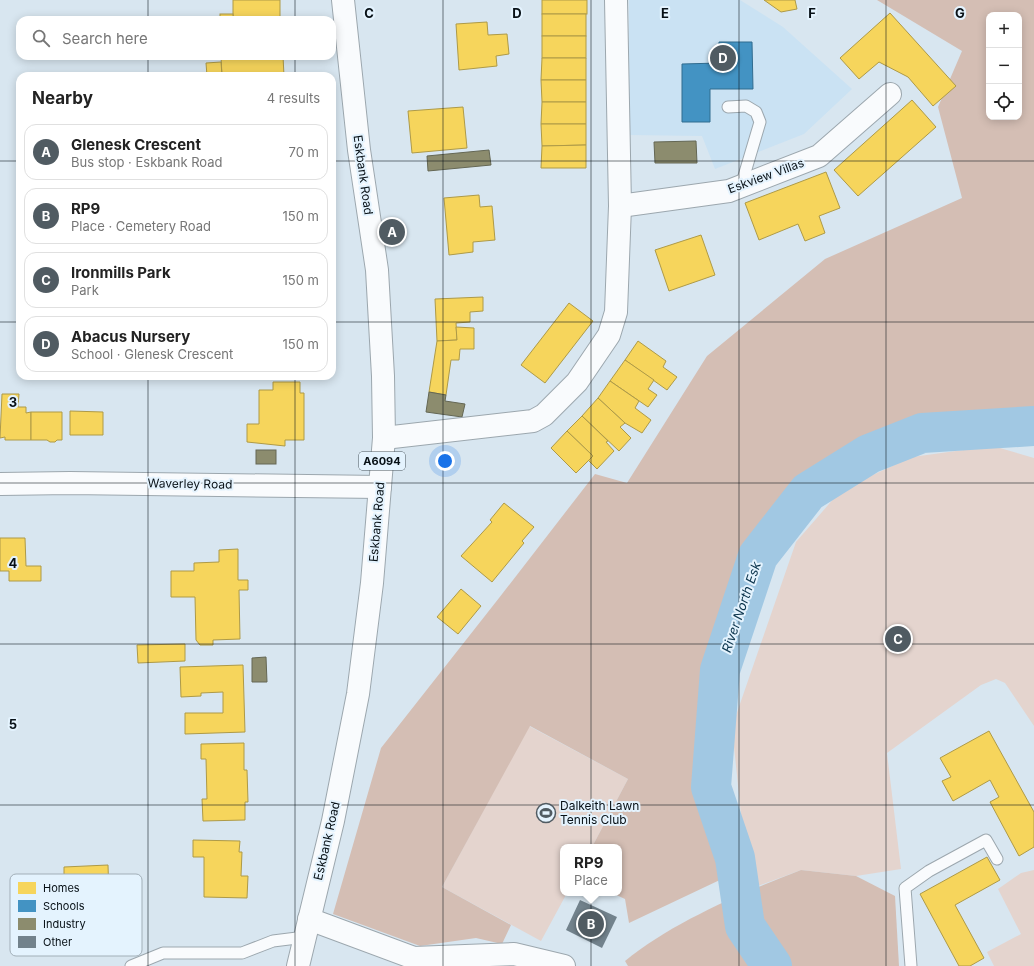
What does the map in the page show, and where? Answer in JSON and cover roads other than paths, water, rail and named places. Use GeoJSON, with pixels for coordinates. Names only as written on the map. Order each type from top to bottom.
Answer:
{"type":"FeatureCollection","features":[{"type":"Feature","properties":{"kind":"street","name":"Eskbank Road"},"geometry":{"type":"LineString","coordinates":[[298,966],[314,927],[358,694],[372,583],[384,438],[383,376],[377,270],[359,150],[343,0]]}},
{"type":"Feature","properties":{"kind":"street"},"geometry":{"type":"LineString","coordinates":[[384,438],[533,421],[544,415],[576,382],[610,334],[616,312],[620,206],[616,0]]}},
{"type":"Feature","properties":{"kind":"street","name":"Eskview Villas"},"geometry":{"type":"LineString","coordinates":[[620,206],[729,191],[819,156],[890,94]]}},
{"type":"Feature","properties":{"kind":"street","name":"Waverley Road"},"geometry":{"type":"LineString","coordinates":[[0,484],[70,483],[380,487]]}},
{"type":"Feature","properties":{"kind":"street"},"geometry":{"type":"LineString","coordinates":[[314,927],[360,938],[413,962],[514,954],[564,966]]}},
{"type":"Feature","properties":{"kind":"lane"},"geometry":{"type":"LineString","coordinates":[[728,107],[746,106],[756,112],[760,122],[741,186]]}},
{"type":"Feature","properties":{"kind":"lane"},"geometry":{"type":"LineString","coordinates":[[911,966],[905,888],[929,871],[986,840],[997,859]]}},
{"type":"Feature","properties":{"kind":"lane"},"geometry":{"type":"LineString","coordinates":[[131,966],[163,953],[242,953],[314,927]]}},
{"type":"Feature","properties":{"kind":"waterway","name":"River North Esk"},"geometry":{"type":"LineString","coordinates":[[772,966],[745,926],[735,858],[711,787],[720,670],[758,556],[808,492],[869,454],[922,433],[1034,426]]}},
{"type":"Feature","properties":{"kind":"place","name":"Abacus Nursery"},"geometry":{"type":"Point","coordinates":[723,58]}},
{"type":"Feature","properties":{"kind":"place","name":"Glenesk Crescent"},"geometry":{"type":"Point","coordinates":[392,232]}},
{"type":"Feature","properties":{"kind":"place","name":"Ironmills Park"},"geometry":{"type":"Point","coordinates":[898,639]}},
{"type":"Feature","properties":{"kind":"place","name":"Dalkeith Lawn Tennis Club"},"geometry":{"type":"Point","coordinates":[546,813]}},
{"type":"Feature","properties":{"kind":"place","name":"RP9"},"geometry":{"type":"Point","coordinates":[591,924]}}]}
